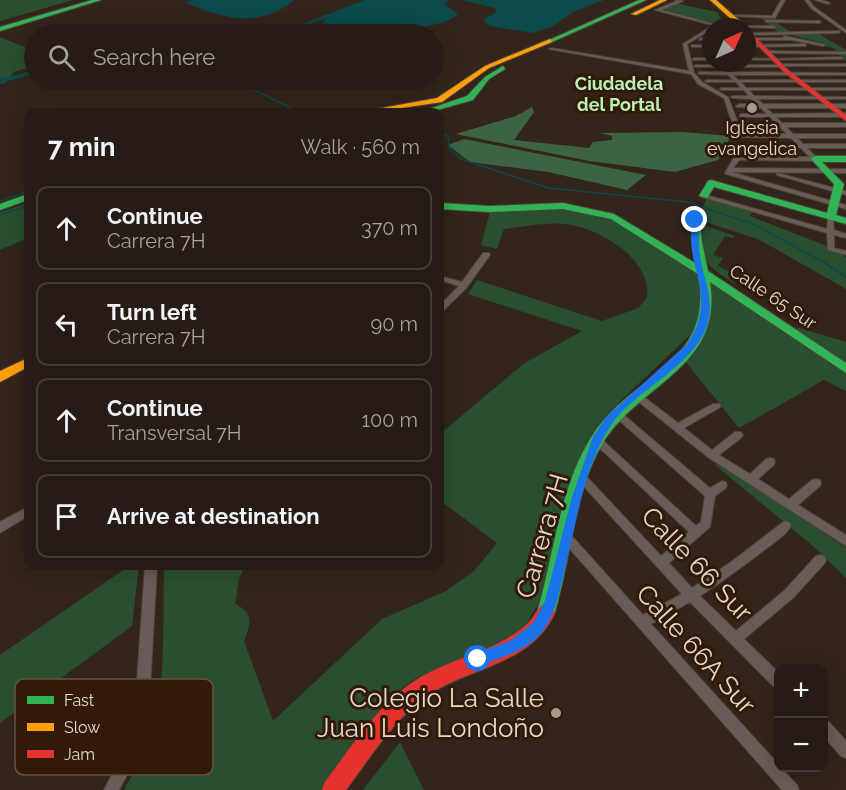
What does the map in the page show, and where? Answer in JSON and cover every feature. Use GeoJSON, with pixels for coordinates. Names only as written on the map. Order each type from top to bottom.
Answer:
{"type":"FeatureCollection","features":[{"type":"Feature","properties":{"kind":"main road"},"geometry":{"type":"LineString","coordinates":[[0,23],[77,0]]}},
{"type":"Feature","properties":{"kind":"main road"},"geometry":{"type":"LineString","coordinates":[[0,29],[98,0]]}},
{"type":"Feature","properties":{"kind":"main road"},"geometry":{"type":"LineString","coordinates":[[713,0],[767,52],[845,116]]}},
{"type":"Feature","properties":{"kind":"main road"},"geometry":{"type":"LineString","coordinates":[[432,108],[465,100],[494,73],[653,4]]}},
{"type":"Feature","properties":{"kind":"main road"},"geometry":{"type":"LineString","coordinates":[[389,108],[438,100],[453,92],[483,68],[595,23],[653,4]]}},
{"type":"Feature","properties":{"kind":"main road"},"geometry":{"type":"LineString","coordinates":[[815,159],[846,159]]}},
{"type":"Feature","properties":{"kind":"main road"},"geometry":{"type":"LineString","coordinates":[[815,159],[826,171],[840,197],[846,221]]}},
{"type":"Feature","properties":{"kind":"main road"},"geometry":{"type":"LineString","coordinates":[[704,196],[711,183],[840,197]]}},
{"type":"Feature","properties":{"kind":"main road"},"geometry":{"type":"LineString","coordinates":[[0,207],[24,199]]}},
{"type":"Feature","properties":{"kind":"main road","name":"Calle 65 Sur"},"geometry":{"type":"LineString","coordinates":[[444,206],[497,209],[563,206],[596,211],[622,221],[700,270],[846,369]]}},
{"type":"Feature","properties":{"kind":"main road","name":"Carrera 7H"},"geometry":{"type":"LineString","coordinates":[[333,790],[388,719],[411,696],[450,670],[514,646],[537,628],[551,602],[566,537],[596,440],[616,413],[690,346],[702,329],[707,309],[696,256],[696,215]]}},
{"type":"Feature","properties":{"kind":"main road"},"geometry":{"type":"LineString","coordinates":[[0,376],[24,364]]}},
{"type":"Feature","properties":{"kind":"street"},"geometry":{"type":"LineString","coordinates":[[653,4],[681,1],[676,0]]}},
{"type":"Feature","properties":{"kind":"street"},"geometry":{"type":"LineString","coordinates":[[754,97],[767,52],[773,17],[783,0]]}},
{"type":"Feature","properties":{"kind":"street"},"geometry":{"type":"LineString","coordinates":[[805,0],[846,32]]}},
{"type":"Feature","properties":{"kind":"street"},"geometry":{"type":"LineString","coordinates":[[817,0],[828,3]]}},
{"type":"Feature","properties":{"kind":"street"},"geometry":{"type":"LineString","coordinates":[[653,4],[702,22]]}},
{"type":"Feature","properties":{"kind":"street"},"geometry":{"type":"LineString","coordinates":[[773,17],[810,17]]}},
{"type":"Feature","properties":{"kind":"street"},"geometry":{"type":"LineString","coordinates":[[700,74],[729,73],[819,22]]}},
{"type":"Feature","properties":{"kind":"street"},"geometry":{"type":"LineString","coordinates":[[767,52],[830,27]]}},
{"type":"Feature","properties":{"kind":"street"},"geometry":{"type":"LineString","coordinates":[[702,33],[685,44],[692,73],[700,83],[726,97],[735,123],[730,134]]}},
{"type":"Feature","properties":{"kind":"street"},"geometry":{"type":"LineString","coordinates":[[767,52],[839,33]]}},
{"type":"Feature","properties":{"kind":"street"},"geometry":{"type":"LineString","coordinates":[[707,81],[736,81],[767,52],[795,39],[823,45],[767,52]]}},
{"type":"Feature","properties":{"kind":"street"},"geometry":{"type":"LineString","coordinates":[[745,89],[767,52],[795,39]]}},
{"type":"Feature","properties":{"kind":"street"},"geometry":{"type":"LineString","coordinates":[[692,46],[702,46]]}},
{"type":"Feature","properties":{"kind":"street"},"geometry":{"type":"LineString","coordinates":[[551,49],[692,73]]}},
{"type":"Feature","properties":{"kind":"street"},"geometry":{"type":"LineString","coordinates":[[694,52],[702,52]]}},
{"type":"Feature","properties":{"kind":"street"},"geometry":{"type":"LineString","coordinates":[[767,52],[846,53]]}},
{"type":"Feature","properties":{"kind":"street"},"geometry":{"type":"LineString","coordinates":[[767,52],[841,58]]}},
{"type":"Feature","properties":{"kind":"street"},"geometry":{"type":"LineString","coordinates":[[767,52],[846,65]]}},
{"type":"Feature","properties":{"kind":"street"},"geometry":{"type":"LineString","coordinates":[[767,52],[844,74],[846,80]]}},
{"type":"Feature","properties":{"kind":"street"},"geometry":{"type":"LineString","coordinates":[[767,52],[846,80]]}},
{"type":"Feature","properties":{"kind":"street"},"geometry":{"type":"LineString","coordinates":[[767,52],[846,89]]}},
{"type":"Feature","properties":{"kind":"street"},"geometry":{"type":"LineString","coordinates":[[767,52],[846,98]]}},
{"type":"Feature","properties":{"kind":"street"},"geometry":{"type":"LineString","coordinates":[[764,106],[767,52]]}},
{"type":"Feature","properties":{"kind":"street"},"geometry":{"type":"LineString","coordinates":[[694,59],[702,59]]}},
{"type":"Feature","properties":{"kind":"street"},"geometry":{"type":"LineString","coordinates":[[696,66],[702,66]]}},
{"type":"Feature","properties":{"kind":"street"},"geometry":{"type":"LineString","coordinates":[[729,73],[815,159]]}},
{"type":"Feature","properties":{"kind":"street"},"geometry":{"type":"LineString","coordinates":[[722,89],[745,89]]}},
{"type":"Feature","properties":{"kind":"street"},"geometry":{"type":"LineString","coordinates":[[733,97],[754,97]]}},
{"type":"Feature","properties":{"kind":"street"},"geometry":{"type":"LineString","coordinates":[[739,106],[764,106]]}},
{"type":"Feature","properties":{"kind":"street"},"geometry":{"type":"LineString","coordinates":[[742,116],[845,116]]}},
{"type":"Feature","properties":{"kind":"street"},"geometry":{"type":"LineString","coordinates":[[744,125],[783,125],[845,116]]}},
{"type":"Feature","properties":{"kind":"street"},"geometry":{"type":"LineString","coordinates":[[738,136],[846,136]]}},
{"type":"Feature","properties":{"kind":"street"},"geometry":{"type":"LineString","coordinates":[[732,146],[846,146]]}},
{"type":"Feature","properties":{"kind":"street"},"geometry":{"type":"LineString","coordinates":[[730,172],[736,159],[815,159]]}},
{"type":"Feature","properties":{"kind":"street"},"geometry":{"type":"LineString","coordinates":[[768,170],[813,184],[840,197]]}},
{"type":"Feature","properties":{"kind":"street"},"geometry":{"type":"LineString","coordinates":[[730,172],[846,171]]}},
{"type":"Feature","properties":{"kind":"street"},"geometry":{"type":"LineString","coordinates":[[730,172],[840,197]]}},
{"type":"Feature","properties":{"kind":"street"},"geometry":{"type":"LineString","coordinates":[[704,196],[846,236]]}},
{"type":"Feature","properties":{"kind":"street"},"geometry":{"type":"LineString","coordinates":[[840,197],[831,232],[830,249],[846,253]]}},
{"type":"Feature","properties":{"kind":"street"},"geometry":{"type":"LineString","coordinates":[[444,305],[464,285],[486,255]]}},
{"type":"Feature","properties":{"kind":"street"},"geometry":{"type":"LineString","coordinates":[[444,279],[464,285]]}},
{"type":"Feature","properties":{"kind":"street"},"geometry":{"type":"LineString","coordinates":[[637,396],[711,454],[843,534]]}},
{"type":"Feature","properties":{"kind":"street"},"geometry":{"type":"LineString","coordinates":[[676,428],[716,406]]}},
{"type":"Feature","properties":{"kind":"street"},"geometry":{"type":"LineString","coordinates":[[616,413],[710,494]]}},
{"type":"Feature","properties":{"kind":"street"},"geometry":{"type":"LineString","coordinates":[[711,454],[738,435]]}},
{"type":"Feature","properties":{"kind":"street"},"geometry":{"type":"LineString","coordinates":[[596,440],[697,533]]}},
{"type":"Feature","properties":{"kind":"street"},"geometry":{"type":"LineString","coordinates":[[751,479],[770,462]]}},
{"type":"Feature","properties":{"kind":"street","name":"Calle 66 Sur"},"geometry":{"type":"LineString","coordinates":[[583,480],[692,596],[774,677]]}},
{"type":"Feature","properties":{"kind":"street"},"geometry":{"type":"LineString","coordinates":[[791,504],[816,483]]}},
{"type":"Feature","properties":{"kind":"street"},"geometry":{"type":"LineString","coordinates":[[662,562],[697,533],[708,518],[710,494],[722,485]]}},
{"type":"Feature","properties":{"kind":"street"},"geometry":{"type":"LineString","coordinates":[[0,528],[24,513]]}},
{"type":"Feature","properties":{"kind":"street"},"geometry":{"type":"LineString","coordinates":[[642,622],[692,596],[745,561],[786,525]]}},
{"type":"Feature","properties":{"kind":"street","name":"Calle 66A Sur"},"geometry":{"type":"LineString","coordinates":[[566,537],[792,790]]}},
{"type":"Feature","properties":{"kind":"street"},"geometry":{"type":"LineString","coordinates":[[735,639],[789,594],[820,560]]}},
{"type":"Feature","properties":{"kind":"street"},"geometry":{"type":"LineString","coordinates":[[144,679],[151,570]]}},
{"type":"Feature","properties":{"kind":"street"},"geometry":{"type":"LineString","coordinates":[[828,732],[846,751]]}},
{"type":"Feature","properties":{"kind":"street"},"geometry":{"type":"LineString","coordinates":[[111,790],[119,775]]}},
{"type":"Feature","properties":{"kind":"green space"},"geometry":{"type":"Polygon","coordinates":[[[0,0],[73,0],[0,21],[0,0]]]}},
{"type":"Feature","properties":{"kind":"green space"},"geometry":{"type":"Polygon","coordinates":[[[675,3],[717,12],[721,18],[702,18],[702,20],[657,10],[675,3]]]}},
{"type":"Feature","properties":{"kind":"green space"},"geometry":{"type":"Polygon","coordinates":[[[758,16],[768,17],[792,33],[817,33],[846,50],[846,61],[834,48],[823,46],[824,43],[778,32],[758,16]]]}},
{"type":"Feature","properties":{"kind":"green space"},"geometry":{"type":"Polygon","coordinates":[[[0,37],[24,47],[24,69],[14,72],[5,83],[0,84],[0,37]]]}},
{"type":"Feature","properties":{"kind":"green space"},"geometry":{"type":"Polygon","coordinates":[[[532,107],[534,112],[514,140],[589,148],[593,142],[612,140],[612,136],[600,133],[683,132],[731,136],[718,160],[675,172],[589,161],[456,134],[516,116],[532,107]]]}},
{"type":"Feature","properties":{"kind":"green space"},"geometry":{"type":"Polygon","coordinates":[[[464,139],[646,175],[627,190],[548,172],[470,162],[448,145],[464,139]]]}},
{"type":"Feature","properties":{"kind":"green space"},"geometry":{"type":"Polygon","coordinates":[[[706,199],[752,212],[750,216],[824,245],[846,257],[846,289],[758,239],[699,220],[706,199]]]}},
{"type":"Feature","properties":{"kind":"green space"},"geometry":{"type":"Polygon","coordinates":[[[24,204],[24,240],[0,250],[0,212],[24,204]]]}},
{"type":"Feature","properties":{"kind":"green space"},"geometry":{"type":"Polygon","coordinates":[[[561,209],[615,220],[696,273],[703,303],[701,318],[693,332],[609,412],[591,439],[542,598],[524,627],[490,647],[418,677],[403,687],[367,727],[321,790],[124,790],[132,775],[213,775],[213,679],[161,679],[164,570],[243,570],[239,579],[235,604],[248,615],[249,624],[244,641],[273,721],[382,619],[446,591],[474,571],[497,543],[444,505],[444,431],[523,364],[582,331],[468,294],[477,280],[602,321],[638,308],[647,298],[646,284],[641,271],[632,259],[608,239],[579,227],[550,224],[504,229],[497,249],[481,245],[490,212],[561,209]]]}},
{"type":"Feature","properties":{"kind":"green space"},"geometry":{"type":"Polygon","coordinates":[[[702,225],[735,236],[733,238],[725,236],[713,255],[723,258],[718,266],[738,276],[734,283],[716,271],[707,261],[703,247],[702,225]]]}},
{"type":"Feature","properties":{"kind":"green space"},"geometry":{"type":"Polygon","coordinates":[[[709,281],[846,374],[846,391],[824,380],[739,428],[685,361],[701,341],[709,324],[711,306],[709,281]]]}},
{"type":"Feature","properties":{"kind":"green space"},"geometry":{"type":"Polygon","coordinates":[[[796,327],[846,342],[846,364],[807,339],[796,327]]]}},
{"type":"Feature","properties":{"kind":"green space"},"geometry":{"type":"Polygon","coordinates":[[[710,461],[752,485],[846,548],[846,578],[812,545],[710,461]]]}},
{"type":"Feature","properties":{"kind":"green space"},"geometry":{"type":"Polygon","coordinates":[[[123,570],[139,570],[132,626],[60,679],[15,679],[15,712],[0,723],[0,655],[123,570]]]}},
{"type":"Feature","properties":{"kind":"green space"},"geometry":{"type":"Polygon","coordinates":[[[400,742],[424,790],[363,790],[400,742]]]}},
{"type":"Feature","properties":{"kind":"water"},"geometry":{"type":"Polygon","coordinates":[[[192,0],[294,0],[267,15],[240,18],[213,13],[185,2],[192,0]]]}},
{"type":"Feature","properties":{"kind":"water"},"geometry":{"type":"Polygon","coordinates":[[[365,0],[450,0],[444,4],[458,14],[435,24],[323,24],[325,19],[365,0]]]}},
{"type":"Feature","properties":{"kind":"water"},"geometry":{"type":"Polygon","coordinates":[[[461,0],[604,0],[573,12],[553,26],[533,33],[490,26],[483,20],[496,12],[495,8],[461,0]]]}},
{"type":"Feature","properties":{"kind":"waterway"},"geometry":{"type":"LineString","coordinates":[[306,24],[371,0]]}},
{"type":"Feature","properties":{"kind":"waterway"},"geometry":{"type":"LineString","coordinates":[[0,81],[24,75]]}},
{"type":"Feature","properties":{"kind":"waterway"},"geometry":{"type":"LineString","coordinates":[[254,90],[291,108]]}},
{"type":"Feature","properties":{"kind":"waterway"},"geometry":{"type":"LineString","coordinates":[[444,135],[449,137],[449,147],[461,159],[549,188],[687,202],[753,224],[825,263]]}},
{"type":"Feature","properties":{"kind":"waterway"},"geometry":{"type":"LineString","coordinates":[[0,201],[24,192]]}},
{"type":"Feature","properties":{"kind":"waterway"},"geometry":{"type":"LineString","coordinates":[[0,215],[24,207]]}},
{"type":"Feature","properties":{"kind":"waterway"},"geometry":{"type":"LineString","coordinates":[[825,263],[846,277]]}},
{"type":"Feature","properties":{"kind":"traffic: fast"},"geometry":{"type":"LineString","coordinates":[[0,29],[98,0]]}},
{"type":"Feature","properties":{"kind":"traffic: fast"},"geometry":{"type":"LineString","coordinates":[[550,41],[643,0]]}},
{"type":"Feature","properties":{"kind":"traffic: fast"},"geometry":{"type":"LineString","coordinates":[[437,108],[470,98],[487,78],[503,68]]}},
{"type":"Feature","properties":{"kind":"traffic: fast"},"geometry":{"type":"LineString","coordinates":[[815,159],[839,184]]}},
{"type":"Feature","properties":{"kind":"traffic: fast"},"geometry":{"type":"LineString","coordinates":[[815,159],[846,159]]}},
{"type":"Feature","properties":{"kind":"traffic: fast"},"geometry":{"type":"LineString","coordinates":[[704,196],[711,183],[846,221]]}},
{"type":"Feature","properties":{"kind":"traffic: fast"},"geometry":{"type":"LineString","coordinates":[[831,217],[839,184]]}},
{"type":"Feature","properties":{"kind":"traffic: fast"},"geometry":{"type":"LineString","coordinates":[[0,207],[24,198]]}},
{"type":"Feature","properties":{"kind":"traffic: fast"},"geometry":{"type":"LineString","coordinates":[[444,206],[489,209],[563,206],[614,217],[721,284],[846,369]]}},
{"type":"Feature","properties":{"kind":"traffic: fast"},"geometry":{"type":"LineString","coordinates":[[546,612],[580,477],[599,437],[625,408],[685,355],[696,340],[704,323],[707,297],[695,229],[696,215]]}},
{"type":"Feature","properties":{"kind":"traffic: slow"},"geometry":{"type":"LineString","coordinates":[[634,14],[664,0]]}},
{"type":"Feature","properties":{"kind":"traffic: slow"},"geometry":{"type":"LineString","coordinates":[[713,0],[734,18]]}},
{"type":"Feature","properties":{"kind":"traffic: slow"},"geometry":{"type":"LineString","coordinates":[[389,108],[439,100],[487,67],[550,41]]}},
{"type":"Feature","properties":{"kind":"traffic: slow"},"geometry":{"type":"LineString","coordinates":[[0,377],[24,364]]}},
{"type":"Feature","properties":{"kind":"traffic: jam"},"geometry":{"type":"LineString","coordinates":[[756,40],[786,71],[846,119]]}},
{"type":"Feature","properties":{"kind":"traffic: jam"},"geometry":{"type":"LineString","coordinates":[[333,790],[376,732],[413,694],[441,677],[511,647],[527,637],[539,625],[546,612]]}},
{"type":"Feature","properties":{"kind":"place","name":"Iglesia evangelica"},"geometry":{"type":"Point","coordinates":[752,108]}},
{"type":"Feature","properties":{"kind":"place","name":"Colegio La Salle Juan Luis Londoño"},"geometry":{"type":"Point","coordinates":[556,713]}},
{"type":"Feature","properties":{"kind":"district","name":"Ciudadela del Portal"},"geometry":{"type":"Point","coordinates":[619,94]}},
{"type":"Feature","properties":{"kind":"route"},"geometry":{"type":"LineString","coordinates":[[478,659],[514,646],[537,628],[551,602],[577,497],[596,440],[610,419],[690,346],[702,329],[707,309],[704,284],[696,256],[695,220]]}}]}
